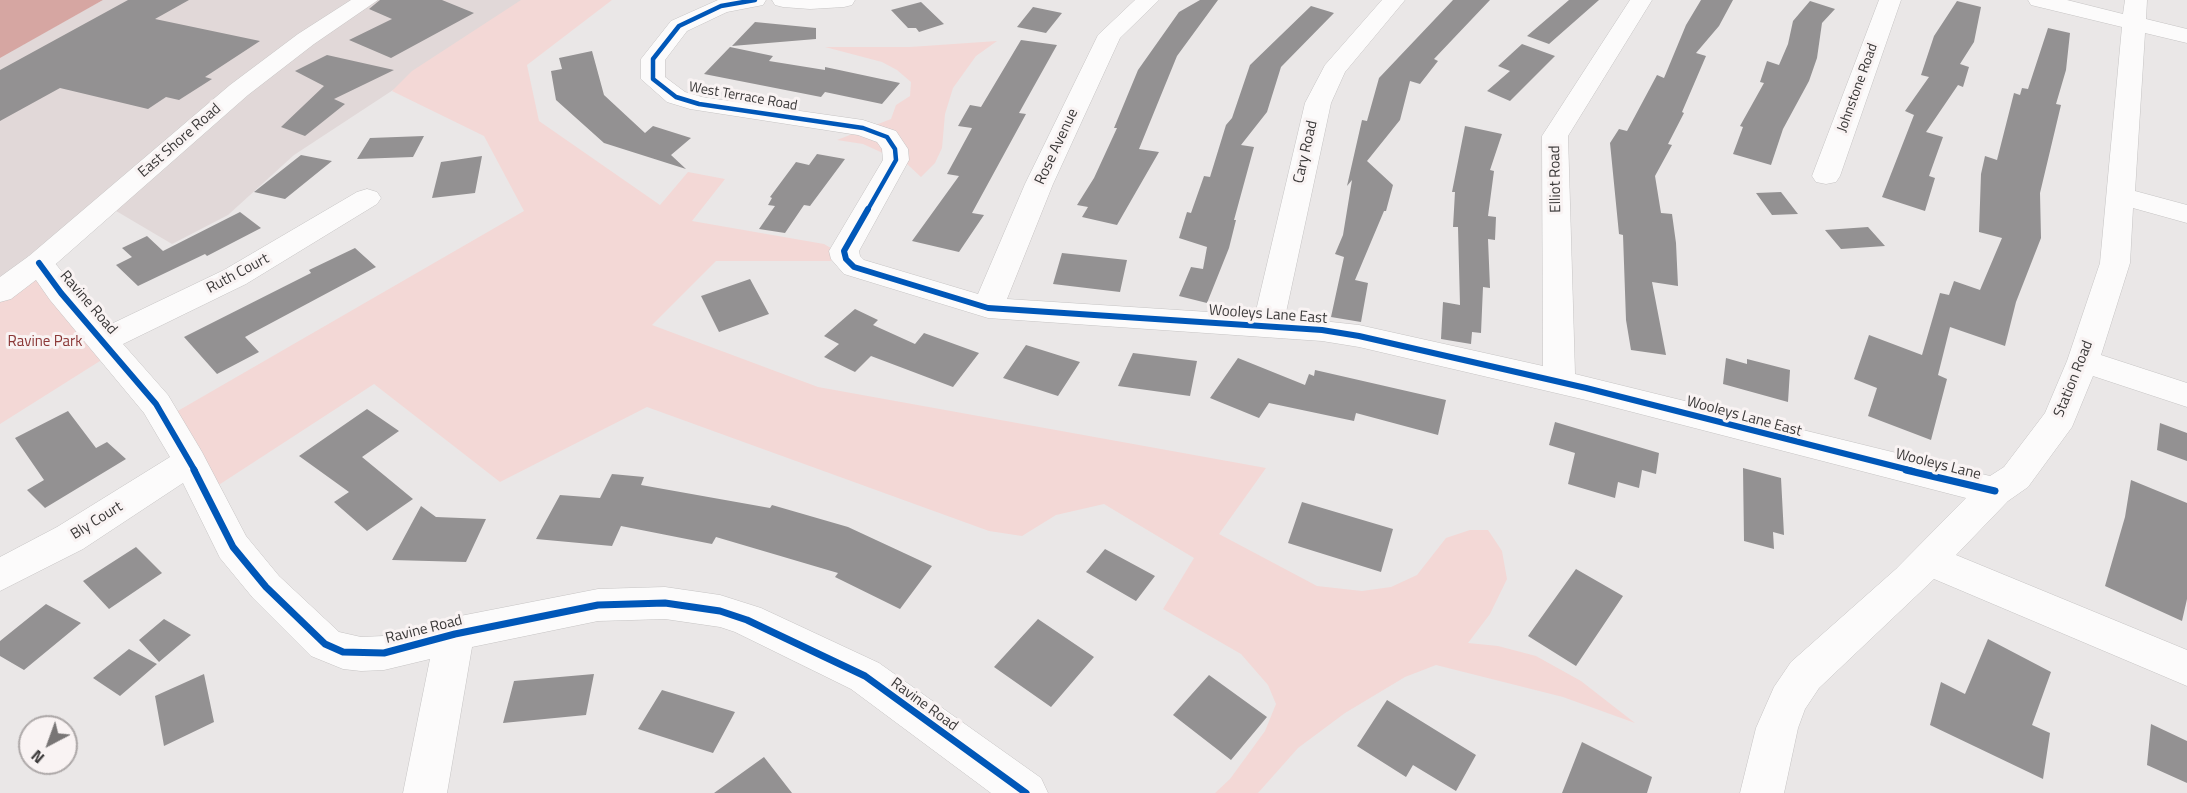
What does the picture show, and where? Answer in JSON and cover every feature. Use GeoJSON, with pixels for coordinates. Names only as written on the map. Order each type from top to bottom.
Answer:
{"type":"FeatureCollection","features":[{"type":"Feature","properties":{"kind":"street","name":"East Shore Road"},"geometry":{"type":"LineString","coordinates":[[0,292],[39,263],[239,90],[306,39],[367,0]]}},
{"type":"Feature","properties":{"kind":"street","name":"West Terrace Road"},"geometry":{"type":"LineString","coordinates":[[755,0],[721,6],[679,26],[653,58],[653,79],[675,97],[699,104],[835,124]]}},
{"type":"Feature","properties":{"kind":"street"},"geometry":{"type":"LineString","coordinates":[[783,0],[810,2],[844,0]]}},
{"type":"Feature","properties":{"kind":"street","name":"Rose Avenue"},"geometry":{"type":"LineString","coordinates":[[988,308],[1039,184],[1110,35],[1148,0]]}},
{"type":"Feature","properties":{"kind":"street","name":"Cary Road"},"geometry":{"type":"LineString","coordinates":[[1267,328],[1318,103],[1334,70],[1394,0]]}},
{"type":"Feature","properties":{"kind":"street","name":"Elliot Road"},"geometry":{"type":"LineString","coordinates":[[1559,383],[1555,136],[1641,0]]}},
{"type":"Feature","properties":{"kind":"street","name":"Johnstone Road"},"geometry":{"type":"LineString","coordinates":[[1826,176],[1890,0]]}},
{"type":"Feature","properties":{"kind":"street"},"geometry":{"type":"LineString","coordinates":[[2039,0],[2135,11],[2187,36]]}},
{"type":"Feature","properties":{"kind":"street","name":"Station Road"},"geometry":{"type":"LineString","coordinates":[[1762,793],[1777,728],[1788,700],[1805,675],[1929,560],[1995,491],[2016,477],[2060,418],[2083,361],[2115,263],[2135,11]]}},
{"type":"Feature","properties":{"kind":"street","name":"Wooleys Lane East"},"geometry":{"type":"LineString","coordinates":[[835,124],[863,128],[887,137],[895,149],[896,160],[844,251],[846,259],[863,270],[988,308],[1359,336],[1875,462]]}},
{"type":"Feature","properties":{"kind":"street"},"geometry":{"type":"LineString","coordinates":[[2122,196],[2187,214]]}},
{"type":"Feature","properties":{"kind":"street","name":"Ruth Court"},"geometry":{"type":"LineString","coordinates":[[104,340],[235,278],[367,198]]}},
{"type":"Feature","properties":{"kind":"street","name":"Ravine Road"},"geometry":{"type":"LineString","coordinates":[[39,263],[61,293],[104,340],[156,404],[190,462],[233,547],[266,587],[325,644],[343,651],[361,654],[384,653],[414,647],[455,634],[598,605],[665,603],[720,611],[747,620],[865,676],[1026,793]]}},
{"type":"Feature","properties":{"kind":"street"},"geometry":{"type":"LineString","coordinates":[[2083,361],[2187,395]]}},
{"type":"Feature","properties":{"kind":"street","name":"Bly Court"},"geometry":{"type":"LineString","coordinates":[[0,575],[80,531],[190,462]]}},
{"type":"Feature","properties":{"kind":"street","name":"Wooleys Lane"},"geometry":{"type":"LineString","coordinates":[[1875,462],[1995,491]]}},
{"type":"Feature","properties":{"kind":"street"},"geometry":{"type":"LineString","coordinates":[[1929,560],[2187,668]]}},
{"type":"Feature","properties":{"kind":"street"},"geometry":{"type":"LineString","coordinates":[[425,793],[455,634]]}},
{"type":"Feature","properties":{"kind":"shaded area"},"geometry":{"type":"Polygon","coordinates":[[[0,0],[103,0],[0,58],[0,0]]]}},
{"type":"Feature","properties":{"kind":"shaded area"},"geometry":{"type":"Polygon","coordinates":[[[103,0],[534,0],[515,10],[294,155],[228,215],[172,244],[106,205],[15,282],[0,276],[0,57],[103,0]]]}},
{"type":"Feature","properties":{"kind":"green space"},"geometry":{"type":"Polygon","coordinates":[[[521,0],[612,0],[527,65],[539,121],[660,205],[688,172],[725,179],[692,221],[824,244],[836,251],[835,259],[830,261],[716,261],[652,325],[818,387],[1266,468],[1219,534],[1317,586],[1362,591],[1391,587],[1417,575],[1446,538],[1470,530],[1488,530],[1502,551],[1507,579],[1490,614],[1468,643],[1498,646],[1536,656],[1581,681],[1635,723],[1563,697],[1436,665],[1405,677],[1345,713],[1298,748],[1258,793],[1215,793],[1230,779],[1265,731],[1276,704],[1268,685],[1241,654],[1163,609],[1194,558],[1104,504],[1056,515],[1022,536],[989,531],[647,407],[500,482],[374,384],[211,490],[169,416],[524,211],[484,136],[392,91],[412,71],[521,0]]]}},
{"type":"Feature","properties":{"kind":"green space"},"geometry":{"type":"Polygon","coordinates":[[[997,41],[976,56],[953,88],[945,114],[942,148],[935,163],[921,177],[907,164],[863,144],[837,140],[891,119],[896,105],[910,96],[911,82],[897,70],[882,62],[825,47],[910,47],[997,41]]]}},
{"type":"Feature","properties":{"kind":"green space","name":"Ravine Park"},"geometry":{"type":"Polygon","coordinates":[[[39,263],[119,349],[0,424],[0,291],[39,263]]]}},
{"type":"Feature","properties":{"kind":"building"},"geometry":{"type":"Polygon","coordinates":[[[128,0],[189,0],[155,19],[260,41],[205,77],[212,79],[179,100],[166,97],[148,109],[60,88],[0,121],[0,70],[128,0]]]}},
{"type":"Feature","properties":{"kind":"building"},"geometry":{"type":"Polygon","coordinates":[[[380,0],[442,0],[474,13],[391,58],[349,40],[392,19],[369,9],[380,0]]]}},
{"type":"Feature","properties":{"kind":"building"},"geometry":{"type":"Polygon","coordinates":[[[1200,0],[1218,0],[1177,56],[1139,149],[1159,152],[1117,225],[1082,217],[1088,207],[1077,205],[1094,178],[1117,128],[1114,128],[1138,70],[1179,12],[1200,0]]]}},
{"type":"Feature","properties":{"kind":"building"},"geometry":{"type":"Polygon","coordinates":[[[1453,0],[1490,0],[1434,59],[1438,61],[1420,84],[1410,81],[1400,120],[1367,161],[1393,185],[1386,211],[1384,211],[1355,280],[1368,283],[1361,322],[1331,317],[1344,257],[1335,254],[1343,235],[1352,180],[1347,186],[1362,120],[1367,121],[1379,78],[1453,0]]]}},
{"type":"Feature","properties":{"kind":"building"},"geometry":{"type":"Polygon","coordinates":[[[1569,0],[1599,0],[1549,44],[1527,36],[1569,0]]]}},
{"type":"Feature","properties":{"kind":"building"},"geometry":{"type":"Polygon","coordinates":[[[1701,0],[1733,0],[1719,26],[1696,53],[1706,56],[1682,112],[1684,113],[1668,144],[1672,145],[1655,176],[1661,213],[1672,214],[1676,243],[1678,286],[1652,282],[1666,355],[1631,350],[1626,320],[1623,235],[1619,234],[1610,143],[1619,129],[1627,131],[1657,75],[1664,78],[1686,25],[1701,0]]]}},
{"type":"Feature","properties":{"kind":"building"},"geometry":{"type":"Polygon","coordinates":[[[1810,1],[1835,9],[1822,23],[1817,58],[1809,81],[1783,129],[1771,165],[1733,154],[1743,127],[1740,126],[1764,83],[1760,82],[1767,61],[1779,65],[1788,44],[1793,21],[1810,1]]]}},
{"type":"Feature","properties":{"kind":"building"},"geometry":{"type":"Polygon","coordinates":[[[1957,1],[1981,7],[1974,42],[1960,64],[1969,67],[1963,87],[1958,85],[1926,132],[1943,137],[1929,176],[1935,178],[1925,211],[1882,197],[1914,115],[1905,111],[1929,77],[1921,75],[1934,36],[1957,1]]]}},
{"type":"Feature","properties":{"kind":"building"},"geometry":{"type":"Polygon","coordinates":[[[921,2],[944,24],[919,32],[916,28],[908,28],[891,10],[921,2]]]}},
{"type":"Feature","properties":{"kind":"building"},"geometry":{"type":"Polygon","coordinates":[[[1311,6],[1334,13],[1281,67],[1267,112],[1241,145],[1254,147],[1234,220],[1236,220],[1229,248],[1207,303],[1179,296],[1191,267],[1203,269],[1207,247],[1179,238],[1187,212],[1191,213],[1204,176],[1210,177],[1226,125],[1232,118],[1250,65],[1311,6]]]}},
{"type":"Feature","properties":{"kind":"building"},"geometry":{"type":"Polygon","coordinates":[[[1033,7],[1062,13],[1046,33],[1017,27],[1033,7]]]}},
{"type":"Feature","properties":{"kind":"building"},"geometry":{"type":"Polygon","coordinates":[[[755,22],[816,28],[816,39],[732,46],[755,22]]]}},
{"type":"Feature","properties":{"kind":"building"},"geometry":{"type":"Polygon","coordinates":[[[2048,28],[2070,33],[2066,70],[2056,104],[2061,105],[2040,193],[2041,238],[2016,302],[2005,346],[1950,327],[1938,375],[1947,379],[1931,440],[1868,416],[1877,388],[1854,379],[1869,335],[1922,355],[1940,293],[1949,295],[1954,281],[1980,290],[2002,238],[1979,232],[1981,174],[1985,156],[1997,160],[2014,93],[2020,95],[2022,88],[2028,89],[2048,28]]]}},
{"type":"Feature","properties":{"kind":"building"},"geometry":{"type":"Polygon","coordinates":[[[1021,40],[1057,45],[1019,113],[1026,114],[972,213],[984,215],[959,252],[912,241],[959,176],[947,174],[972,128],[958,126],[970,105],[981,107],[1021,40]]]}},
{"type":"Feature","properties":{"kind":"building"},"geometry":{"type":"Polygon","coordinates":[[[1522,44],[1555,56],[1510,101],[1487,91],[1510,71],[1498,66],[1522,44]]]}},
{"type":"Feature","properties":{"kind":"building"},"geometry":{"type":"Polygon","coordinates":[[[730,47],[773,56],[769,61],[825,70],[825,67],[900,83],[882,104],[825,92],[821,97],[704,74],[730,47]]]}},
{"type":"Feature","properties":{"kind":"building"},"geometry":{"type":"Polygon","coordinates":[[[592,51],[604,95],[645,133],[653,126],[691,138],[671,155],[686,169],[604,143],[556,100],[551,71],[562,69],[559,58],[592,51]]]}},
{"type":"Feature","properties":{"kind":"building"},"geometry":{"type":"Polygon","coordinates":[[[327,55],[394,70],[334,99],[345,104],[305,136],[281,127],[324,86],[295,71],[327,55]]]}},
{"type":"Feature","properties":{"kind":"building"},"geometry":{"type":"Polygon","coordinates":[[[1465,126],[1502,134],[1490,170],[1494,171],[1488,216],[1496,217],[1495,240],[1488,239],[1490,288],[1483,287],[1481,333],[1472,332],[1471,344],[1441,339],[1443,302],[1460,305],[1458,227],[1453,227],[1455,192],[1452,192],[1465,126]]]}},
{"type":"Feature","properties":{"kind":"building"},"geometry":{"type":"Polygon","coordinates":[[[424,136],[413,157],[357,159],[370,138],[424,136]]]}},
{"type":"Feature","properties":{"kind":"building"},"geometry":{"type":"Polygon","coordinates":[[[817,154],[845,159],[810,206],[804,205],[785,233],[759,229],[775,206],[768,205],[772,198],[770,197],[796,162],[809,165],[817,154]]]}},
{"type":"Feature","properties":{"kind":"building"},"geometry":{"type":"Polygon","coordinates":[[[301,155],[332,161],[285,199],[254,192],[301,155]]]}},
{"type":"Feature","properties":{"kind":"building"},"geometry":{"type":"Polygon","coordinates":[[[482,156],[475,193],[432,198],[441,162],[482,156]]]}},
{"type":"Feature","properties":{"kind":"building"},"geometry":{"type":"Polygon","coordinates":[[[1781,192],[1798,214],[1772,215],[1756,193],[1781,192]]]}},
{"type":"Feature","properties":{"kind":"building"},"geometry":{"type":"Polygon","coordinates":[[[240,212],[261,228],[207,256],[205,254],[138,286],[116,265],[132,257],[122,248],[147,236],[163,251],[240,212]]]}},
{"type":"Feature","properties":{"kind":"building"},"geometry":{"type":"Polygon","coordinates":[[[1868,227],[1885,246],[1841,249],[1825,230],[1868,227]]]}},
{"type":"Feature","properties":{"kind":"building"},"geometry":{"type":"Polygon","coordinates":[[[355,248],[376,267],[245,337],[259,352],[217,374],[184,337],[311,273],[309,270],[355,248]]]}},
{"type":"Feature","properties":{"kind":"building"},"geometry":{"type":"Polygon","coordinates":[[[1062,253],[1127,260],[1120,292],[1053,284],[1062,253]]]}},
{"type":"Feature","properties":{"kind":"building"},"geometry":{"type":"Polygon","coordinates":[[[750,279],[769,314],[719,332],[701,296],[750,279]]]}},
{"type":"Feature","properties":{"kind":"building"},"geometry":{"type":"Polygon","coordinates":[[[855,309],[878,320],[873,325],[915,344],[924,333],[979,353],[953,387],[871,356],[855,372],[824,357],[839,344],[824,336],[855,309]]]}},
{"type":"Feature","properties":{"kind":"building"},"geometry":{"type":"Polygon","coordinates":[[[1026,345],[1080,362],[1058,396],[1003,378],[1026,345]]]}},
{"type":"Feature","properties":{"kind":"building"},"geometry":{"type":"Polygon","coordinates":[[[1133,353],[1197,361],[1190,396],[1118,386],[1133,353]]]}},
{"type":"Feature","properties":{"kind":"building"},"geometry":{"type":"Polygon","coordinates":[[[1238,358],[1305,385],[1309,374],[1314,376],[1315,370],[1446,400],[1438,435],[1356,413],[1354,421],[1269,403],[1259,418],[1210,398],[1238,358]]]}},
{"type":"Feature","properties":{"kind":"building"},"geometry":{"type":"Polygon","coordinates":[[[1726,358],[1747,364],[1747,359],[1790,370],[1788,402],[1723,384],[1726,358]]]}},
{"type":"Feature","properties":{"kind":"building"},"geometry":{"type":"Polygon","coordinates":[[[367,409],[399,431],[362,457],[413,499],[367,531],[334,502],[349,492],[299,456],[367,409]]]}},
{"type":"Feature","properties":{"kind":"building"},"geometry":{"type":"Polygon","coordinates":[[[68,411],[96,448],[107,442],[126,459],[45,508],[27,490],[44,480],[15,438],[68,411]]]}},
{"type":"Feature","properties":{"kind":"building"},"geometry":{"type":"Polygon","coordinates":[[[1555,422],[1659,453],[1656,474],[1642,470],[1639,488],[1618,482],[1615,498],[1568,484],[1575,453],[1549,445],[1555,422]]]}},
{"type":"Feature","properties":{"kind":"building"},"geometry":{"type":"Polygon","coordinates":[[[2160,423],[2187,433],[2187,461],[2157,450],[2160,423]]]}},
{"type":"Feature","properties":{"kind":"building"},"geometry":{"type":"Polygon","coordinates":[[[1743,468],[1781,478],[1784,535],[1773,532],[1774,549],[1744,541],[1743,468]]]}},
{"type":"Feature","properties":{"kind":"building"},"geometry":{"type":"Polygon","coordinates":[[[612,474],[644,477],[641,485],[770,508],[772,505],[848,527],[932,566],[900,609],[835,577],[838,573],[716,537],[712,544],[621,526],[612,546],[536,539],[560,495],[600,498],[612,474]]]}},
{"type":"Feature","properties":{"kind":"building"},"geometry":{"type":"Polygon","coordinates":[[[2131,480],[2187,503],[2187,599],[2182,621],[2105,586],[2125,517],[2131,480]]]}},
{"type":"Feature","properties":{"kind":"building"},"geometry":{"type":"Polygon","coordinates":[[[1302,502],[1393,529],[1381,572],[1288,543],[1302,502]]]}},
{"type":"Feature","properties":{"kind":"building"},"geometry":{"type":"Polygon","coordinates":[[[421,506],[436,517],[486,519],[466,562],[392,560],[421,506]]]}},
{"type":"Feature","properties":{"kind":"building"},"geometry":{"type":"Polygon","coordinates":[[[136,547],[162,573],[109,609],[83,581],[136,547]]]}},
{"type":"Feature","properties":{"kind":"building"},"geometry":{"type":"Polygon","coordinates":[[[1105,549],[1155,576],[1136,601],[1086,572],[1105,549]]]}},
{"type":"Feature","properties":{"kind":"building"},"geometry":{"type":"Polygon","coordinates":[[[1576,569],[1623,596],[1576,666],[1528,636],[1576,569]]]}},
{"type":"Feature","properties":{"kind":"building"},"geometry":{"type":"Polygon","coordinates":[[[46,604],[81,623],[24,670],[0,656],[0,641],[46,604]]]}},
{"type":"Feature","properties":{"kind":"building"},"geometry":{"type":"Polygon","coordinates":[[[164,619],[191,635],[159,662],[139,640],[164,619]]]}},
{"type":"Feature","properties":{"kind":"building"},"geometry":{"type":"Polygon","coordinates":[[[1038,619],[1094,657],[1051,707],[994,667],[1038,619]]]}},
{"type":"Feature","properties":{"kind":"building"},"geometry":{"type":"Polygon","coordinates":[[[1988,639],[2051,672],[2032,725],[2050,733],[2043,779],[1930,725],[1941,682],[1965,694],[1988,639]]]}},
{"type":"Feature","properties":{"kind":"building"},"geometry":{"type":"Polygon","coordinates":[[[129,649],[157,664],[120,696],[93,678],[129,649]]]}},
{"type":"Feature","properties":{"kind":"building"},"geometry":{"type":"Polygon","coordinates":[[[204,674],[214,722],[164,746],[155,696],[204,674]]]}},
{"type":"Feature","properties":{"kind":"building"},"geometry":{"type":"Polygon","coordinates":[[[594,674],[586,715],[503,723],[514,681],[594,674]]]}},
{"type":"Feature","properties":{"kind":"building"},"geometry":{"type":"Polygon","coordinates":[[[1209,675],[1267,717],[1231,760],[1173,715],[1209,675]]]}},
{"type":"Feature","properties":{"kind":"building"},"geometry":{"type":"Polygon","coordinates":[[[662,690],[735,712],[713,753],[638,729],[662,690]]]}},
{"type":"Feature","properties":{"kind":"building"},"geometry":{"type":"Polygon","coordinates":[[[1387,700],[1476,755],[1456,791],[1413,765],[1406,777],[1357,746],[1387,700]]]}},
{"type":"Feature","properties":{"kind":"building"},"geometry":{"type":"Polygon","coordinates":[[[2151,724],[2187,741],[2187,783],[2147,765],[2151,724]]]}},
{"type":"Feature","properties":{"kind":"building"},"geometry":{"type":"Polygon","coordinates":[[[1582,742],[1652,777],[1647,793],[1562,793],[1582,742]]]}},
{"type":"Feature","properties":{"kind":"building"},"geometry":{"type":"Polygon","coordinates":[[[764,757],[792,793],[714,793],[764,757]]]}},
{"type":"Feature","properties":{"kind":"cycle path"},"geometry":{"type":"LineString","coordinates":[[755,0],[721,6],[679,26],[653,59],[653,79],[676,97],[699,104],[863,128],[887,137],[895,149],[896,160],[844,251],[846,259],[854,267],[988,308],[1322,330],[1359,336],[1586,388],[1796,443],[1995,491]]}},
{"type":"Feature","properties":{"kind":"cycle path"},"geometry":{"type":"LineString","coordinates":[[39,263],[61,293],[156,404],[190,461],[233,547],[266,587],[325,644],[343,652],[384,653],[414,647],[455,634],[598,605],[665,603],[720,611],[747,620],[865,676],[1026,793]]}}]}
